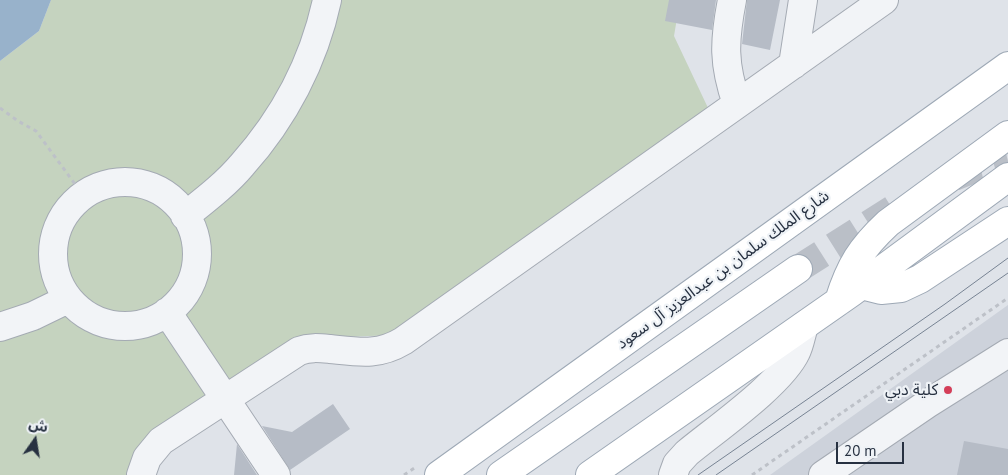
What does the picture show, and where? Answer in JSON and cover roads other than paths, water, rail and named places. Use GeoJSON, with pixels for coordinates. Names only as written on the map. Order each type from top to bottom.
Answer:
{"type":"FeatureCollection","features":[{"type":"Feature","properties":{"kind":"main road","name":"شارع الملك سلمان بن عبدالعزيز آل سعود"},"geometry":{"type":"LineString","coordinates":[[439,475],[1008,66]]}},
{"type":"Feature","properties":{"kind":"main road"},"geometry":{"type":"LineString","coordinates":[[838,301],[856,258],[871,239],[888,223],[1008,135]]}},
{"type":"Feature","properties":{"kind":"main road"},"geometry":{"type":"LineString","coordinates":[[590,475],[861,286],[1008,177]]}},
{"type":"Feature","properties":{"kind":"main road"},"geometry":{"type":"LineString","coordinates":[[861,286],[881,290],[901,288],[920,279],[1008,221]]}},
{"type":"Feature","properties":{"kind":"main road"},"geometry":{"type":"LineString","coordinates":[[501,475],[798,269]]}},
{"type":"Feature","properties":{"kind":"lane"},"geometry":{"type":"LineString","coordinates":[[186,216],[242,166],[281,114],[303,73],[317,38],[327,0]]}},
{"type":"Feature","properties":{"kind":"lane"},"geometry":{"type":"LineString","coordinates":[[732,0],[725,37],[726,60],[737,104]]}},
{"type":"Feature","properties":{"kind":"lane"},"geometry":{"type":"LineString","coordinates":[[793,65],[803,0]]}},
{"type":"Feature","properties":{"kind":"lane"},"geometry":{"type":"LineString","coordinates":[[140,475],[147,458],[161,441],[306,348],[316,347],[372,353],[394,347],[884,0]]}},
{"type":"Feature","properties":{"kind":"lane"},"geometry":{"type":"LineString","coordinates":[[124,182],[153,188],[165,195],[186,216],[196,244],[197,260],[194,275],[188,289],[179,302],[153,320],[138,325],[107,324],[86,314],[68,299],[60,287],[52,258],[57,229],[63,216],[72,205],[96,188],[124,182]]}},
{"type":"Feature","properties":{"kind":"lane"},"geometry":{"type":"LineString","coordinates":[[0,327],[33,316],[68,299]]}},
{"type":"Feature","properties":{"kind":"lane"},"geometry":{"type":"LineString","coordinates":[[167,312],[276,475]]}},
{"type":"Feature","properties":{"kind":"lane"},"geometry":{"type":"LineString","coordinates":[[673,475],[678,464],[687,453],[760,394],[780,375],[796,353],[804,326]]}},
{"type":"Feature","properties":{"kind":"lane"},"geometry":{"type":"LineString","coordinates":[[823,475],[927,404],[1008,353]]}},
{"type":"Feature","properties":{"kind":"water"},"geometry":{"type":"Polygon","coordinates":[[[0,0],[51,0],[39,31],[0,61],[0,0]]]}},
{"type":"Feature","properties":{"kind":"tunnel"},"geometry":{"type":"LineString","coordinates":[[954,177],[1008,161]]}},
{"type":"Feature","properties":{"kind":"tunnel"},"geometry":{"type":"LineString","coordinates":[[798,269],[896,207]]}},
{"type":"Feature","properties":{"kind":"tram line"},"geometry":{"type":"LineString","coordinates":[[698,475],[945,304],[1008,258]]}},
{"type":"Feature","properties":{"kind":"tram line"},"geometry":{"type":"LineString","coordinates":[[716,475],[1008,273]]}},
{"type":"Feature","properties":{"kind":"place","name":"كلية دبي"},"geometry":{"type":"Point","coordinates":[948,390]}}]}
